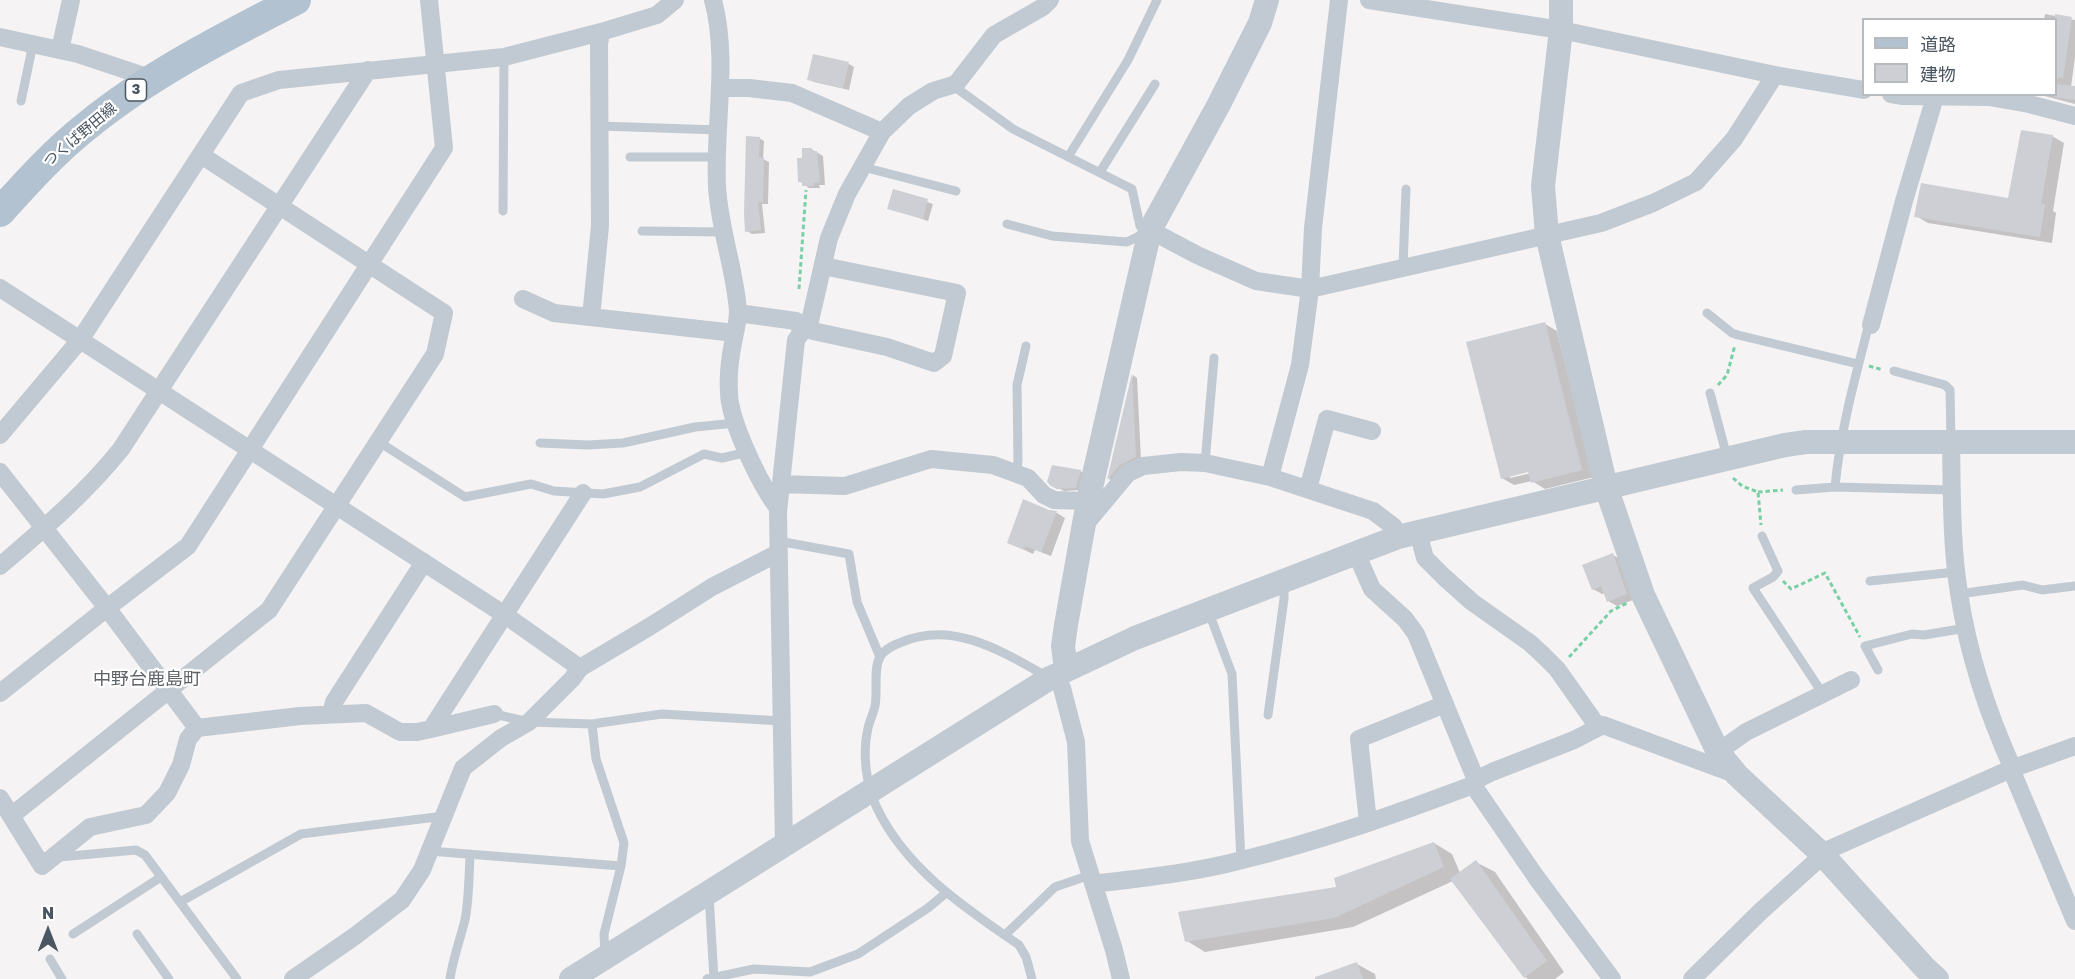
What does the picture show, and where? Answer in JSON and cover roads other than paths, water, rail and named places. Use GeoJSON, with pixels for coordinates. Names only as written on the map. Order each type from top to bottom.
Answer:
{"type":"FeatureCollection","features":[{"type":"Feature","properties":{"kind":"main road","name":"つくば野田線"},"geometry":{"type":"LineString","coordinates":[[0,212],[57,151],[89,124],[153,79],[197,52],[296,0]]}},
{"type":"Feature","properties":{"kind":"street"},"geometry":{"type":"LineString","coordinates":[[60,50],[71,0]]}},
{"type":"Feature","properties":{"kind":"street"},"geometry":{"type":"LineString","coordinates":[[0,693],[188,546],[444,148],[429,0]]}},
{"type":"Feature","properties":{"kind":"street"},"geometry":{"type":"LineString","coordinates":[[0,435],[80,340],[241,93],[279,80],[504,57],[601,33],[657,15],[675,0]]}},
{"type":"Feature","properties":{"kind":"street"},"geometry":{"type":"LineString","coordinates":[[713,0],[720,47],[717,186],[738,313],[729,393],[736,423],[748,452],[770,498],[778,508]]}},
{"type":"Feature","properties":{"kind":"street"},"geometry":{"type":"LineString","coordinates":[[784,846],[778,508],[796,340],[802,326],[810,321],[829,238],[847,194],[882,132],[909,106],[933,91],[956,84],[994,35],[1043,7],[1050,0]]}},
{"type":"Feature","properties":{"kind":"street"},"geometry":{"type":"LineString","coordinates":[[1121,979],[1080,841],[1076,742],[1057,675],[1088,501],[1150,230],[1250,44],[1267,0]]}},
{"type":"Feature","properties":{"kind":"street"},"geometry":{"type":"LineString","coordinates":[[1270,477],[1300,365],[1310,289],[1313,228],[1339,0]]}},
{"type":"Feature","properties":{"kind":"street"},"geometry":{"type":"LineString","coordinates":[[1369,0],[1561,30],[1775,75],[1862,90]]}},
{"type":"Feature","properties":{"kind":"street"},"geometry":{"type":"LineString","coordinates":[[1561,0],[1561,30],[1543,186],[1546,235],[1606,487],[1643,595],[1718,752],[1737,775],[1822,854],[1924,968],[1937,979]]}},
{"type":"Feature","properties":{"kind":"street"},"geometry":{"type":"LineString","coordinates":[[591,317],[600,226],[599,44],[601,33]]}},
{"type":"Feature","properties":{"kind":"street"},"geometry":{"type":"LineString","coordinates":[[0,37],[60,50],[153,79]]}},
{"type":"Feature","properties":{"kind":"street"},"geometry":{"type":"LineString","coordinates":[[0,567],[104,471],[121,449],[368,70]]}},
{"type":"Feature","properties":{"kind":"street"},"geometry":{"type":"LineString","coordinates":[[1150,230],[1256,282],[1310,289],[1601,223],[1653,203],[1696,182],[1734,139],[1775,75]]}},
{"type":"Feature","properties":{"kind":"street"},"geometry":{"type":"LineString","coordinates":[[720,88],[749,88],[792,93],[882,132]]}},
{"type":"Feature","properties":{"kind":"street"},"geometry":{"type":"LineString","coordinates":[[1920,96],[1989,98],[2029,104],[2075,116]]}},
{"type":"Feature","properties":{"kind":"street"},"geometry":{"type":"LineString","coordinates":[[1871,325],[1935,97]]}},
{"type":"Feature","properties":{"kind":"street"},"geometry":{"type":"LineString","coordinates":[[11,816],[269,610],[435,354],[444,313],[201,155]]}},
{"type":"Feature","properties":{"kind":"street"},"geometry":{"type":"LineString","coordinates":[[738,313],[887,347],[934,363],[943,356],[957,293],[823,266]]}},
{"type":"Feature","properties":{"kind":"street"},"geometry":{"type":"LineString","coordinates":[[0,288],[505,615],[579,668]]}},
{"type":"Feature","properties":{"kind":"street"},"geometry":{"type":"LineString","coordinates":[[523,299],[554,313],[735,333]]}},
{"type":"Feature","properties":{"kind":"street"},"geometry":{"type":"LineString","coordinates":[[1308,489],[1328,419],[1372,431]]}},
{"type":"Feature","properties":{"kind":"street"},"geometry":{"type":"LineString","coordinates":[[1951,441],[1956,572],[1966,628],[1994,728],[2075,921]]}},
{"type":"Feature","properties":{"kind":"street"},"geometry":{"type":"LineString","coordinates":[[571,979],[600,967],[709,892],[869,790],[1057,675],[1135,638],[1356,553],[1408,535],[1785,445],[1806,442],[2075,442]]}},
{"type":"Feature","properties":{"kind":"street"},"geometry":{"type":"LineString","coordinates":[[781,484],[845,486],[931,459],[993,465],[1028,478],[1044,495],[1054,500],[1088,501]]}},
{"type":"Feature","properties":{"kind":"street"},"geometry":{"type":"LineString","coordinates":[[1083,528],[1128,474],[1143,466],[1181,462],[1205,463],[1270,477],[1373,511],[1408,535],[1425,558],[1472,602],[1530,643],[1557,669],[1598,727]]}},
{"type":"Feature","properties":{"kind":"street"},"geometry":{"type":"LineString","coordinates":[[0,472],[107,608],[197,728]]}},
{"type":"Feature","properties":{"kind":"street"},"geometry":{"type":"LineString","coordinates":[[431,729],[583,494]]}},
{"type":"Feature","properties":{"kind":"street"},"geometry":{"type":"LineString","coordinates":[[293,979],[402,900],[422,870],[463,768],[501,738],[529,722],[572,679],[579,668],[778,547]]}},
{"type":"Feature","properties":{"kind":"street"},"geometry":{"type":"LineString","coordinates":[[1356,553],[1372,589],[1405,619],[1416,634],[1475,782],[1530,868],[1612,979]]}},
{"type":"Feature","properties":{"kind":"street"},"geometry":{"type":"LineString","coordinates":[[331,714],[333,702],[424,562]]}},
{"type":"Feature","properties":{"kind":"street"},"geometry":{"type":"LineString","coordinates":[[1718,752],[1746,732],[1851,680]]}},
{"type":"Feature","properties":{"kind":"street"},"geometry":{"type":"LineString","coordinates":[[1368,822],[1359,739],[1445,704]]}},
{"type":"Feature","properties":{"kind":"street"},"geometry":{"type":"LineString","coordinates":[[0,798],[42,866],[90,827],[146,815],[166,793],[181,765],[188,739],[197,728],[300,716],[366,713],[400,732],[417,732],[494,714]]}},
{"type":"Feature","properties":{"kind":"street"},"geometry":{"type":"LineString","coordinates":[[1091,879],[1157,877],[1241,861],[1368,822],[1475,782],[1574,740],[1603,725],[1737,775]]}},
{"type":"Feature","properties":{"kind":"street"},"geometry":{"type":"LineString","coordinates":[[1692,979],[1822,854],[2012,769],[2075,746]]}},
{"type":"Feature","properties":{"kind":"lane"},"geometry":{"type":"LineString","coordinates":[[1068,157],[1128,60],[1157,0]]}},
{"type":"Feature","properties":{"kind":"lane"},"geometry":{"type":"LineString","coordinates":[[21,101],[33,44]]}},
{"type":"Feature","properties":{"kind":"lane"},"geometry":{"type":"LineString","coordinates":[[503,211],[504,57]]}},
{"type":"Feature","properties":{"kind":"lane"},"geometry":{"type":"LineString","coordinates":[[956,84],[959,90],[1013,129],[1132,189],[1140,226],[1150,230]]}},
{"type":"Feature","properties":{"kind":"lane"},"geometry":{"type":"LineString","coordinates":[[1100,172],[1155,84]]}},
{"type":"Feature","properties":{"kind":"lane"},"geometry":{"type":"LineString","coordinates":[[600,126],[718,130]]}},
{"type":"Feature","properties":{"kind":"lane"},"geometry":{"type":"LineString","coordinates":[[630,157],[717,157]]}},
{"type":"Feature","properties":{"kind":"lane"},"geometry":{"type":"LineString","coordinates":[[863,167],[957,191]]}},
{"type":"Feature","properties":{"kind":"lane"},"geometry":{"type":"LineString","coordinates":[[1403,267],[1406,189]]}},
{"type":"Feature","properties":{"kind":"lane"},"geometry":{"type":"LineString","coordinates":[[1007,224],[1052,236],[1127,242],[1150,230]]}},
{"type":"Feature","properties":{"kind":"lane"},"geometry":{"type":"LineString","coordinates":[[642,231],[723,232]]}},
{"type":"Feature","properties":{"kind":"lane"},"geometry":{"type":"LineString","coordinates":[[1707,313],[1732,333],[1738,335],[1858,363]]}},
{"type":"Feature","properties":{"kind":"lane"},"geometry":{"type":"LineString","coordinates":[[1835,487],[1838,450],[1858,363],[1869,324],[1871,325]]}},
{"type":"Feature","properties":{"kind":"lane"},"geometry":{"type":"LineString","coordinates":[[1017,473],[1017,385],[1026,346]]}},
{"type":"Feature","properties":{"kind":"lane"},"geometry":{"type":"LineString","coordinates":[[1205,463],[1214,358]]}},
{"type":"Feature","properties":{"kind":"lane"},"geometry":{"type":"LineString","coordinates":[[1894,371],[1945,385],[1950,390],[1951,441]]}},
{"type":"Feature","properties":{"kind":"lane"},"geometry":{"type":"LineString","coordinates":[[1710,393],[1727,459]]}},
{"type":"Feature","properties":{"kind":"lane"},"geometry":{"type":"LineString","coordinates":[[540,443],[588,445],[623,443],[695,427],[736,423]]}},
{"type":"Feature","properties":{"kind":"lane"},"geometry":{"type":"LineString","coordinates":[[379,441],[465,497],[531,484],[554,490],[603,494],[640,487],[704,454],[722,458],[748,452]]}},
{"type":"Feature","properties":{"kind":"lane"},"geometry":{"type":"LineString","coordinates":[[1796,490],[1835,487],[1952,490]]}},
{"type":"Feature","properties":{"kind":"lane"},"geometry":{"type":"LineString","coordinates":[[1762,536],[1778,571],[1773,577],[1753,588],[1823,694]]}},
{"type":"Feature","properties":{"kind":"lane"},"geometry":{"type":"LineString","coordinates":[[778,547],[849,554],[857,602],[880,657]]}},
{"type":"Feature","properties":{"kind":"lane"},"geometry":{"type":"LineString","coordinates":[[1870,581],[1956,572]]}},
{"type":"Feature","properties":{"kind":"lane"},"geometry":{"type":"LineString","coordinates":[[1268,715],[1284,599],[1283,580]]}},
{"type":"Feature","properties":{"kind":"lane"},"geometry":{"type":"LineString","coordinates":[[1959,594],[2023,585],[2042,590],[2075,586]]}},
{"type":"Feature","properties":{"kind":"lane"},"geometry":{"type":"LineString","coordinates":[[1208,609],[1232,674],[1241,861]]}},
{"type":"Feature","properties":{"kind":"lane"},"geometry":{"type":"LineString","coordinates":[[1878,670],[1865,646],[1912,634],[1924,635],[1966,628]]}},
{"type":"Feature","properties":{"kind":"lane"},"geometry":{"type":"LineString","coordinates":[[1032,979],[1026,957],[1019,945],[946,893],[903,851],[878,810],[869,790],[866,742],[875,708],[878,689],[877,668],[880,657],[889,648],[909,639],[931,634],[956,635],[1057,675]]}},
{"type":"Feature","properties":{"kind":"lane"},"geometry":{"type":"LineString","coordinates":[[494,714],[529,722],[592,724],[662,714],[782,721]]}},
{"type":"Feature","properties":{"kind":"lane"},"geometry":{"type":"LineString","coordinates":[[592,724],[596,759],[624,843],[621,866],[604,934],[600,967]]}},
{"type":"Feature","properties":{"kind":"lane"},"geometry":{"type":"LineString","coordinates":[[180,903],[301,834],[444,816]]}},
{"type":"Feature","properties":{"kind":"lane"},"geometry":{"type":"LineString","coordinates":[[54,858],[136,850],[145,855],[237,979]]}},
{"type":"Feature","properties":{"kind":"lane"},"geometry":{"type":"LineString","coordinates":[[429,851],[621,866]]}},
{"type":"Feature","properties":{"kind":"lane"},"geometry":{"type":"LineString","coordinates":[[450,979],[468,904],[470,854]]}},
{"type":"Feature","properties":{"kind":"lane"},"geometry":{"type":"LineString","coordinates":[[73,934],[161,877]]}},
{"type":"Feature","properties":{"kind":"lane"},"geometry":{"type":"LineString","coordinates":[[1005,935],[1055,887],[1091,879]]}},
{"type":"Feature","properties":{"kind":"lane"},"geometry":{"type":"LineString","coordinates":[[709,892],[712,978],[754,969],[810,972],[858,954],[928,908],[946,893]]}},
{"type":"Feature","properties":{"kind":"lane"},"geometry":{"type":"LineString","coordinates":[[137,934],[170,979]]}},
{"type":"Feature","properties":{"kind":"lane"},"geometry":{"type":"LineString","coordinates":[[50,959],[62,979]]}},
{"type":"Feature","properties":{"kind":"district","name":"中野台鹿島町"},"geometry":{"type":"Point","coordinates":[147,679]}}]}
